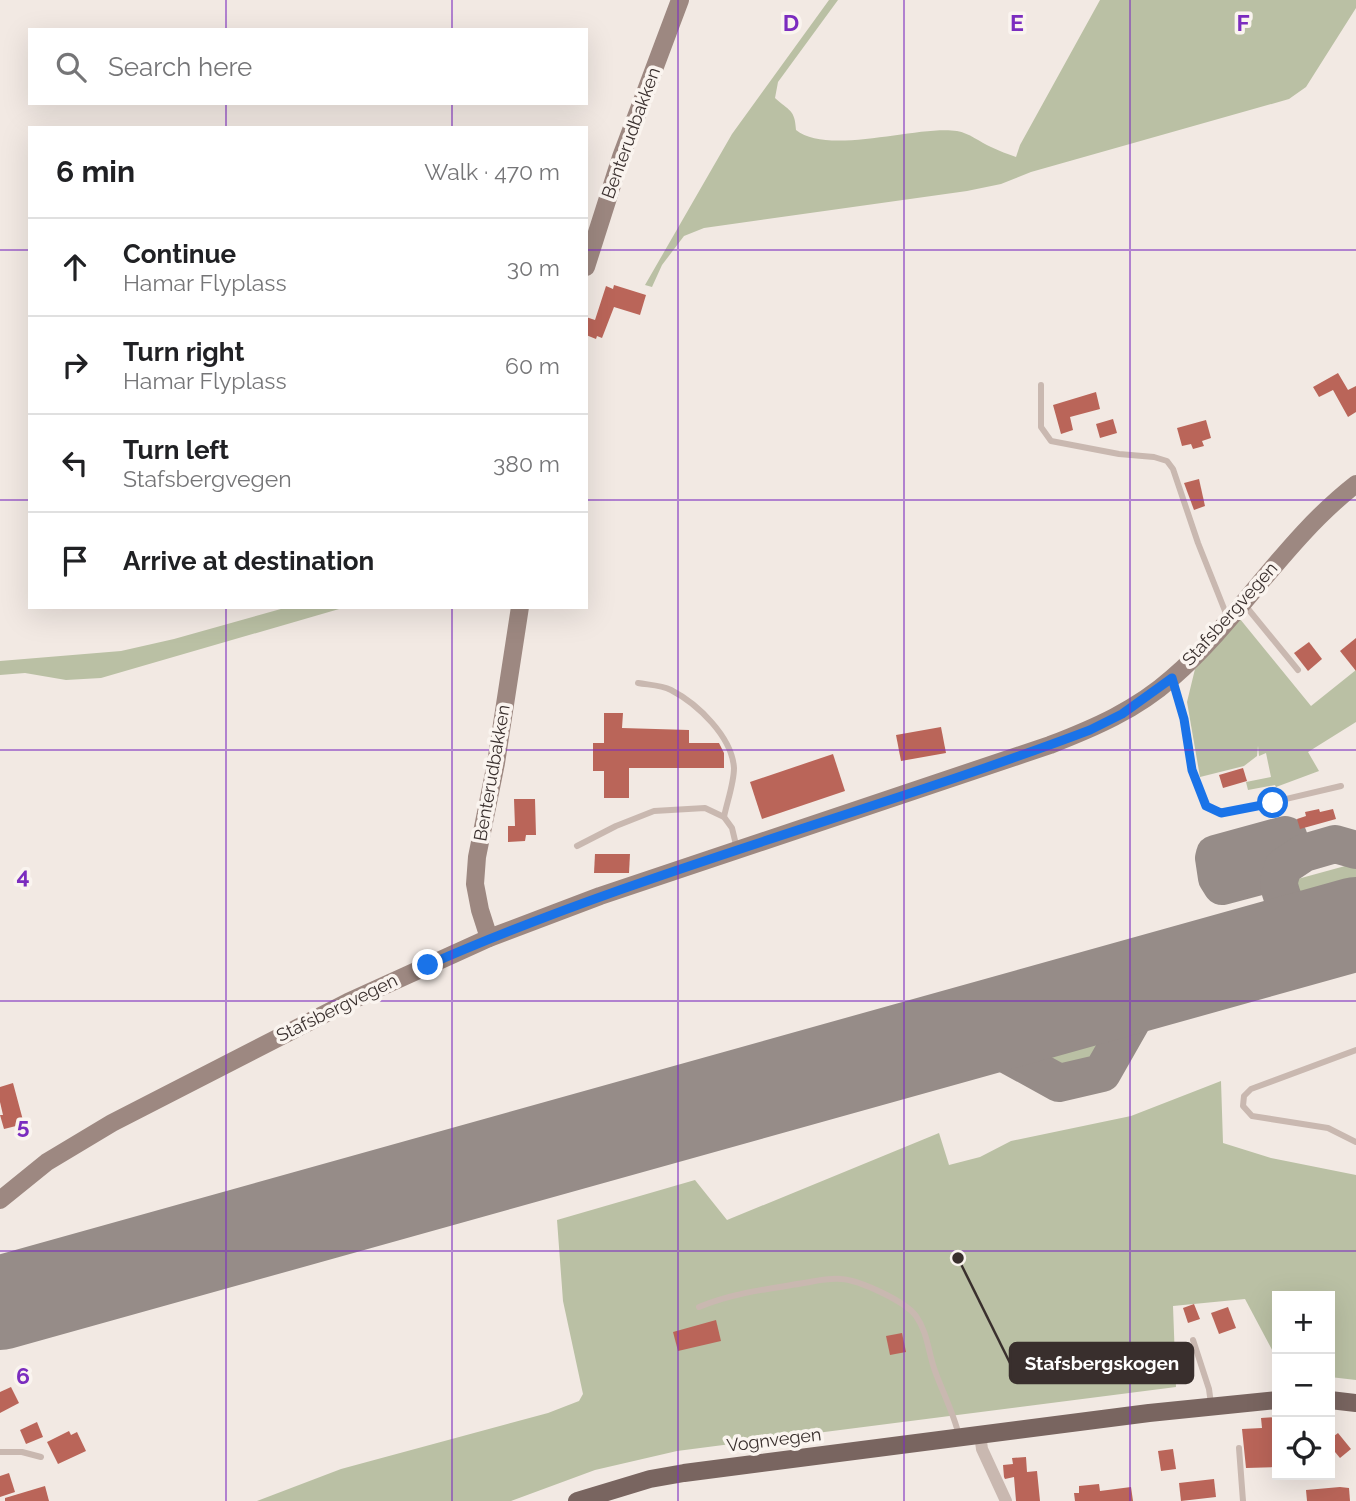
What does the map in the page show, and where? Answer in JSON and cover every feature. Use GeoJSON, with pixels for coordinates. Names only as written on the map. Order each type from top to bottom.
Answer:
{"type":"FeatureCollection","features":[{"type":"Feature","properties":{"kind":"main road","name":"Benterudbakken"},"geometry":{"type":"LineString","coordinates":[[588,261],[621,157],[680,0]]}},
{"type":"Feature","properties":{"kind":"main road","name":"Stafsbergvegen"},"geometry":{"type":"LineString","coordinates":[[0,1200],[47,1162],[112,1123],[348,1002],[489,938],[600,896],[1090,730],[1122,714],[1172,678],[1306,529],[1356,484]]}},
{"type":"Feature","properties":{"kind":"main road","name":"Benterudbakken"},"geometry":{"type":"LineString","coordinates":[[489,938],[475,884],[477,857],[496,762],[520,609]]}},
{"type":"Feature","properties":{"kind":"main road","name":"Vognvegen"},"geometry":{"type":"LineString","coordinates":[[577,1501],[597,1498],[650,1479],[684,1473],[1211,1405],[1272,1400]]}},
{"type":"Feature","properties":{"kind":"main road"},"geometry":{"type":"LineString","coordinates":[[1335,1401],[1356,1403]]}},
{"type":"Feature","properties":{"kind":"street"},"geometry":{"type":"LineString","coordinates":[[980,1434],[982,1449],[1006,1501]]}},
{"type":"Feature","properties":{"kind":"lane"},"geometry":{"type":"LineString","coordinates":[[1041,385],[1041,428],[1051,441],[1167,461],[1173,469],[1228,618]]}},
{"type":"Feature","properties":{"kind":"lane"},"geometry":{"type":"LineString","coordinates":[[1243,602],[1298,670]]}},
{"type":"Feature","properties":{"kind":"lane"},"geometry":{"type":"LineString","coordinates":[[1172,678],[1186,728],[1192,770],[1206,806],[1221,813],[1231,812],[1341,786]]}},
{"type":"Feature","properties":{"kind":"lane"},"geometry":{"type":"LineString","coordinates":[[638,683],[668,688],[686,700],[716,727],[729,746],[734,770],[724,817]]}},
{"type":"Feature","properties":{"kind":"lane"},"geometry":{"type":"LineString","coordinates":[[578,846],[616,826],[654,811],[705,808],[724,817],[732,828],[738,850]]}},
{"type":"Feature","properties":{"kind":"lane"},"geometry":{"type":"LineString","coordinates":[[1356,1050],[1251,1089],[1244,1096],[1243,1106],[1252,1116],[1328,1128],[1356,1142]]}},
{"type":"Feature","properties":{"kind":"lane"},"geometry":{"type":"LineString","coordinates":[[699,1307],[763,1289],[832,1279],[854,1281],[885,1295],[907,1307],[925,1330],[934,1369],[959,1437]]}},
{"type":"Feature","properties":{"kind":"lane"},"geometry":{"type":"LineString","coordinates":[[1193,1340],[1209,1389],[1211,1405]]}},
{"type":"Feature","properties":{"kind":"lane"},"geometry":{"type":"LineString","coordinates":[[1239,1448],[1242,1501]]}},
{"type":"Feature","properties":{"kind":"lane"},"geometry":{"type":"LineString","coordinates":[[0,1451],[22,1452],[41,1457]]}},
{"type":"Feature","properties":{"kind":"green space"},"geometry":{"type":"Polygon","coordinates":[[[829,0],[838,0],[778,82],[775,98],[793,114],[796,130],[811,137],[829,140],[940,130],[957,131],[1016,157],[1020,145],[1100,0],[1356,0],[1356,8],[1306,87],[1289,99],[1031,172],[1001,184],[704,228],[684,236],[662,265],[652,287],[645,285],[732,134],[829,0]]]}},
{"type":"Feature","properties":{"kind":"green space"},"geometry":{"type":"Polygon","coordinates":[[[281,609],[339,609],[101,678],[66,680],[25,673],[0,675],[0,661],[121,651],[281,609]]]}},
{"type":"Feature","properties":{"kind":"green space"},"geometry":{"type":"Polygon","coordinates":[[[1240,619],[1311,706],[1356,670],[1356,722],[1308,752],[1319,771],[1276,787],[1248,790],[1246,782],[1271,777],[1266,753],[1259,756],[1258,746],[1257,756],[1244,766],[1200,777],[1187,702],[1195,669],[1240,619]]]}},
{"type":"Feature","properties":{"kind":"green space"},"geometry":{"type":"Polygon","coordinates":[[[1356,863],[1356,913],[1307,926],[1294,880],[1356,863]]]}},
{"type":"Feature","properties":{"kind":"green space"},"geometry":{"type":"Polygon","coordinates":[[[1138,995],[1102,1061],[1055,1073],[987,1036],[1138,995]]]}},
{"type":"Feature","properties":{"kind":"green space"},"geometry":{"type":"Polygon","coordinates":[[[1221,1081],[1223,1143],[1271,1158],[1356,1175],[1356,1380],[1335,1378],[1335,1291],[1272,1291],[1272,1350],[1245,1299],[1173,1306],[1176,1387],[677,1451],[595,1470],[511,1501],[257,1501],[341,1469],[548,1413],[579,1401],[583,1394],[563,1301],[557,1220],[695,1180],[727,1220],[939,1133],[949,1165],[980,1157],[1011,1141],[1131,1116],[1221,1081]]]}},
{"type":"Feature","properties":{"kind":"building"},"geometry":{"type":"Polygon","coordinates":[[[614,285],[646,295],[640,315],[614,307],[602,338],[588,336],[588,318],[595,320],[606,286],[613,289],[614,285]]]}},
{"type":"Feature","properties":{"kind":"building"},"geometry":{"type":"Polygon","coordinates":[[[1338,373],[1348,390],[1356,386],[1356,412],[1348,417],[1333,390],[1319,397],[1313,387],[1338,373]]]}},
{"type":"Feature","properties":{"kind":"building"},"geometry":{"type":"Polygon","coordinates":[[[1096,392],[1100,409],[1070,417],[1073,430],[1061,434],[1053,405],[1096,392]]]}},
{"type":"Feature","properties":{"kind":"building"},"geometry":{"type":"Polygon","coordinates":[[[1113,419],[1117,433],[1100,438],[1096,424],[1113,419]]]}},
{"type":"Feature","properties":{"kind":"building"},"geometry":{"type":"Polygon","coordinates":[[[1206,420],[1211,438],[1202,441],[1204,446],[1193,449],[1191,444],[1182,446],[1177,428],[1206,420]]]}},
{"type":"Feature","properties":{"kind":"building"},"geometry":{"type":"Polygon","coordinates":[[[1199,479],[1205,506],[1194,510],[1184,483],[1199,479]]]}},
{"type":"Feature","properties":{"kind":"building"},"geometry":{"type":"Polygon","coordinates":[[[1356,638],[1356,671],[1340,651],[1356,638]]]}},
{"type":"Feature","properties":{"kind":"building"},"geometry":{"type":"Polygon","coordinates":[[[1309,642],[1322,659],[1308,671],[1294,653],[1309,642]]]}},
{"type":"Feature","properties":{"kind":"building"},"geometry":{"type":"Polygon","coordinates":[[[604,713],[623,713],[622,728],[689,730],[689,743],[719,743],[724,753],[724,768],[629,768],[629,798],[604,798],[604,771],[593,771],[593,743],[604,743],[604,713]]]}},
{"type":"Feature","properties":{"kind":"building"},"geometry":{"type":"Polygon","coordinates":[[[941,727],[946,753],[901,761],[896,735],[941,727]]]}},
{"type":"Feature","properties":{"kind":"building"},"geometry":{"type":"Polygon","coordinates":[[[833,754],[845,791],[762,819],[750,782],[833,754]]]}},
{"type":"Feature","properties":{"kind":"building"},"geometry":{"type":"Polygon","coordinates":[[[1243,768],[1247,781],[1223,788],[1219,775],[1243,768]]]}},
{"type":"Feature","properties":{"kind":"building"},"geometry":{"type":"Polygon","coordinates":[[[514,799],[535,799],[536,835],[526,835],[525,841],[508,842],[508,826],[515,826],[514,799]]]}},
{"type":"Feature","properties":{"kind":"building"},"geometry":{"type":"Polygon","coordinates":[[[1319,809],[1320,812],[1333,809],[1336,819],[1300,829],[1297,819],[1306,816],[1305,812],[1319,809]]]}},
{"type":"Feature","properties":{"kind":"building"},"geometry":{"type":"Polygon","coordinates":[[[595,854],[630,854],[629,873],[594,873],[595,854]]]}},
{"type":"Feature","properties":{"kind":"building"},"geometry":{"type":"Polygon","coordinates":[[[13,1083],[24,1124],[4,1129],[0,1115],[3,1115],[0,1087],[13,1083]]]}},
{"type":"Feature","properties":{"kind":"building"},"geometry":{"type":"Polygon","coordinates":[[[1194,1304],[1200,1319],[1188,1323],[1183,1308],[1194,1304]]]}},
{"type":"Feature","properties":{"kind":"building"},"geometry":{"type":"Polygon","coordinates":[[[1228,1307],[1236,1328],[1219,1334],[1211,1313],[1228,1307]]]}},
{"type":"Feature","properties":{"kind":"building"},"geometry":{"type":"Polygon","coordinates":[[[716,1320],[721,1341],[678,1351],[673,1332],[716,1320]]]}},
{"type":"Feature","properties":{"kind":"building"},"geometry":{"type":"Polygon","coordinates":[[[902,1333],[906,1352],[890,1355],[886,1336],[902,1333]]]}},
{"type":"Feature","properties":{"kind":"building"},"geometry":{"type":"Polygon","coordinates":[[[11,1387],[19,1403],[0,1413],[0,1392],[11,1387]]]}},
{"type":"Feature","properties":{"kind":"building"},"geometry":{"type":"Polygon","coordinates":[[[1272,1417],[1272,1467],[1246,1468],[1242,1429],[1262,1428],[1261,1418],[1272,1417]]]}},
{"type":"Feature","properties":{"kind":"building"},"geometry":{"type":"Polygon","coordinates":[[[37,1422],[43,1437],[26,1444],[20,1430],[37,1422]]]}},
{"type":"Feature","properties":{"kind":"building"},"geometry":{"type":"Polygon","coordinates":[[[69,1431],[71,1435],[77,1432],[86,1451],[58,1464],[47,1442],[69,1431]]]}},
{"type":"Feature","properties":{"kind":"building"},"geometry":{"type":"Polygon","coordinates":[[[1338,1433],[1351,1449],[1340,1458],[1335,1452],[1335,1435],[1338,1433]]]}},
{"type":"Feature","properties":{"kind":"building"},"geometry":{"type":"Polygon","coordinates":[[[1173,1449],[1176,1469],[1161,1471],[1158,1451],[1173,1449]]]}},
{"type":"Feature","properties":{"kind":"building"},"geometry":{"type":"Polygon","coordinates":[[[1026,1457],[1027,1472],[1037,1471],[1040,1501],[1016,1501],[1014,1477],[1004,1477],[1003,1465],[1013,1464],[1012,1458],[1026,1457]]]}},
{"type":"Feature","properties":{"kind":"building"},"geometry":{"type":"Polygon","coordinates":[[[9,1473],[15,1492],[0,1497],[0,1476],[9,1473]]]}},
{"type":"Feature","properties":{"kind":"building"},"geometry":{"type":"Polygon","coordinates":[[[1214,1479],[1216,1497],[1181,1501],[1179,1483],[1214,1479]]]}},
{"type":"Feature","properties":{"kind":"building"},"geometry":{"type":"Polygon","coordinates":[[[1099,1484],[1100,1491],[1131,1487],[1133,1501],[1075,1501],[1074,1493],[1079,1493],[1079,1486],[1099,1484]]]}},
{"type":"Feature","properties":{"kind":"building"},"geometry":{"type":"Polygon","coordinates":[[[45,1486],[49,1501],[5,1501],[5,1498],[45,1486]]]}},
{"type":"Feature","properties":{"kind":"building"},"geometry":{"type":"Polygon","coordinates":[[[1349,1488],[1350,1501],[1307,1501],[1306,1490],[1349,1488]]]}},
{"type":"Feature","properties":{"kind":"taxiway"},"geometry":{"type":"LineString","coordinates":[[1279,882],[1274,875],[1268,874],[1222,886],[1217,878],[1215,854],[1285,835],[1291,845]]}},
{"type":"Feature","properties":{"kind":"taxiway"},"geometry":{"type":"LineString","coordinates":[[1287,944],[1292,929],[1280,891],[1283,867],[1304,853],[1335,844],[1356,850]]}},
{"type":"Feature","properties":{"kind":"taxiway"},"geometry":{"type":"LineString","coordinates":[[966,1032],[1059,1083],[1102,1073],[1155,980]]}},
{"type":"Feature","properties":{"kind":"runway"},"geometry":{"type":"LineString","coordinates":[[0,1303],[1356,924]]}},
{"type":"Feature","properties":{"kind":"place","name":"Stafsbergskogen"},"geometry":{"type":"Point","coordinates":[958,1258]}},
{"type":"Feature","properties":{"kind":"route"},"geometry":{"type":"LineString","coordinates":[[428,965],[489,938],[600,896],[1090,730],[1122,714],[1172,678],[1188,737],[1192,770],[1206,806],[1221,813],[1273,803]]}}]}
